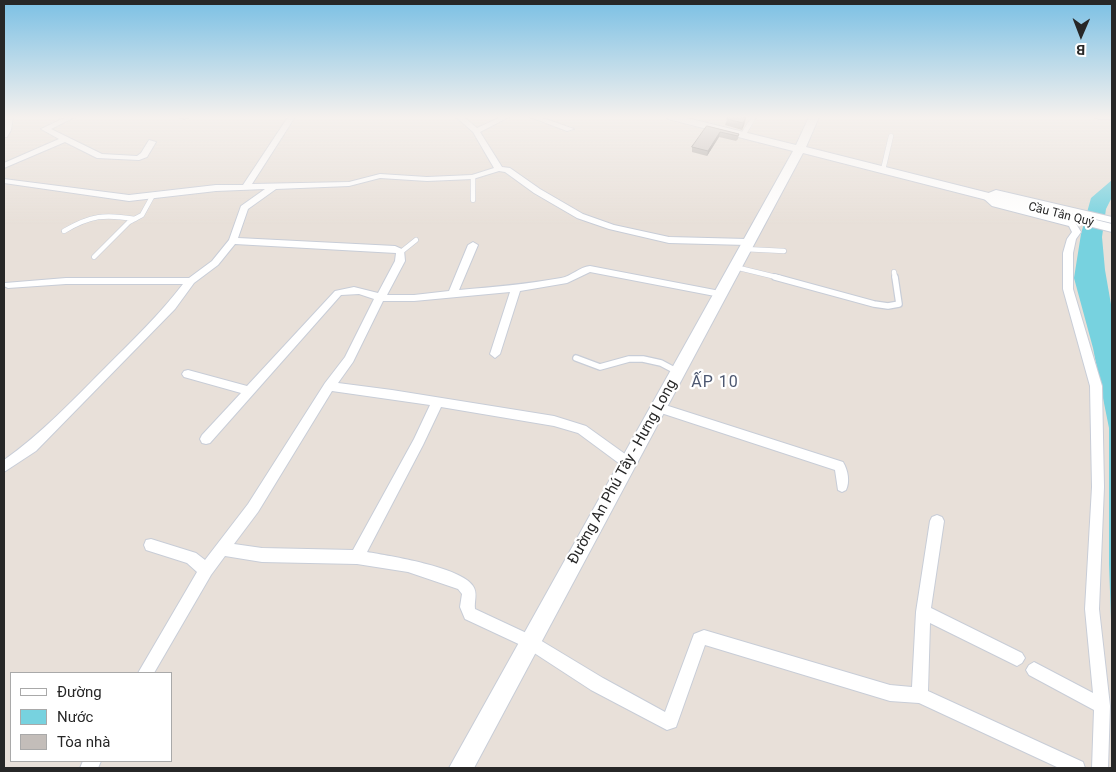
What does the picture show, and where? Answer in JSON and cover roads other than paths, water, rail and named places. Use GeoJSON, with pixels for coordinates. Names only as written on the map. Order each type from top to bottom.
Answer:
{"type":"FeatureCollection","features":[{"type":"Feature","properties":{"kind":"street"},"geometry":{"type":"LineString","coordinates":[[4,166],[34,153]]}},
{"type":"Feature","properties":{"kind":"street"},"geometry":{"type":"LineString","coordinates":[[93,153],[100,156],[139,158],[145,153]]}},
{"type":"Feature","properties":{"kind":"street"},"geometry":{"type":"LineString","coordinates":[[246,187],[268,153]]}},
{"type":"Feature","properties":{"kind":"street"},"geometry":{"type":"LineString","coordinates":[[489,153],[499,169]]}},
{"type":"Feature","properties":{"kind":"street","name":"Đường An Phú Tây - Hưng Long"},"geometry":{"type":"LineString","coordinates":[[461,768],[797,153]]}},
{"type":"Feature","properties":{"kind":"street","name":"Cầu Tân Quý"},"geometry":{"type":"LineString","coordinates":[[812,153],[1112,228]]}},
{"type":"Feature","properties":{"kind":"street"},"geometry":{"type":"LineString","coordinates":[[4,181],[129,198],[246,187],[349,184],[380,176],[427,179],[473,177],[499,169],[507,170],[537,191],[580,216],[612,227],[669,240],[746,246]]}},
{"type":"Feature","properties":{"kind":"street"},"geometry":{"type":"LineString","coordinates":[[4,467],[32,447],[171,307],[191,281],[215,263],[233,241],[244,208],[273,187]]}},
{"type":"Feature","properties":{"kind":"street"},"geometry":{"type":"LineString","coordinates":[[985,196],[996,193],[1112,220]]}},
{"type":"Feature","properties":{"kind":"street"},"geometry":{"type":"LineString","coordinates":[[985,196],[996,204],[1007,208],[1072,224],[1077,232],[1072,239],[1068,253],[1068,289],[1096,386],[1098,487],[1092,609],[1102,706],[1100,768]]}},
{"type":"Feature","properties":{"kind":"street"},"geometry":{"type":"LineString","coordinates":[[147,672],[206,570],[253,508],[329,386],[349,359],[400,261],[401,252],[395,249],[233,241]]}},
{"type":"Feature","properties":{"kind":"street"},"geometry":{"type":"LineString","coordinates":[[453,294],[473,245]]}},
{"type":"Feature","properties":{"kind":"street"},"geometry":{"type":"LineString","coordinates":[[206,439],[338,294],[347,290],[356,290],[380,298],[453,294],[516,288],[567,280],[583,270],[590,269],[720,294]]}},
{"type":"Feature","properties":{"kind":"street"},"geometry":{"type":"LineString","coordinates":[[8,285],[66,281],[191,281]]}},
{"type":"Feature","properties":{"kind":"street"},"geometry":{"type":"LineString","coordinates":[[495,354],[501,334],[511,313],[516,288]]}},
{"type":"Feature","properties":{"kind":"street"},"geometry":{"type":"LineString","coordinates":[[188,374],[250,391]]}},
{"type":"Feature","properties":{"kind":"street"},"geometry":{"type":"LineString","coordinates":[[329,386],[554,421],[582,429],[628,463]]}},
{"type":"Feature","properties":{"kind":"street"},"geometry":{"type":"LineString","coordinates":[[357,557],[419,441],[437,402]]}},
{"type":"Feature","properties":{"kind":"street"},"geometry":{"type":"LineString","coordinates":[[659,408],[839,466],[841,469],[842,486]]}},
{"type":"Feature","properties":{"kind":"street"},"geometry":{"type":"LineString","coordinates":[[920,696],[923,612],[937,521]]}},
{"type":"Feature","properties":{"kind":"street"},"geometry":{"type":"LineString","coordinates":[[151,545],[191,558],[206,570]]}},
{"type":"Feature","properties":{"kind":"street"},"geometry":{"type":"LineString","coordinates":[[221,549],[262,555],[357,557],[408,565],[463,584],[469,592],[467,607],[470,614],[530,642],[597,684],[666,722],[670,721],[699,639],[704,637],[890,693],[920,696],[1077,768]]}},
{"type":"Feature","properties":{"kind":"street"},"geometry":{"type":"LineString","coordinates":[[923,612],[1016,658]]}},
{"type":"Feature","properties":{"kind":"street"},"geometry":{"type":"LineString","coordinates":[[1034,670],[1102,706]]}},
{"type":"Feature","properties":{"kind":"lane"},"geometry":{"type":"LineString","coordinates":[[883,170],[887,153]]}},
{"type":"Feature","properties":{"kind":"lane"},"geometry":{"type":"LineString","coordinates":[[473,177],[473,200]]}},
{"type":"Feature","properties":{"kind":"lane"},"geometry":{"type":"LineString","coordinates":[[94,257],[129,222],[144,211],[153,195]]}},
{"type":"Feature","properties":{"kind":"lane"},"geometry":{"type":"LineString","coordinates":[[64,231],[84,218],[95,216],[114,215],[135,219]]}},
{"type":"Feature","properties":{"kind":"lane"},"geometry":{"type":"LineString","coordinates":[[401,252],[416,240]]}},
{"type":"Feature","properties":{"kind":"lane"},"geometry":{"type":"LineString","coordinates":[[746,246],[784,251]]}},
{"type":"Feature","properties":{"kind":"lane"},"geometry":{"type":"LineString","coordinates":[[735,267],[889,307],[899,304],[894,272]]}},
{"type":"Feature","properties":{"kind":"lane"},"geometry":{"type":"LineString","coordinates":[[576,358],[600,367],[629,359],[643,359],[661,363],[678,372]]}},
{"type":"Feature","properties":{"kind":"water"},"geometry":{"type":"Polygon","coordinates":[[[1112,180],[1112,197],[1106,209],[1102,237],[1105,270],[1112,310],[1112,647],[1109,564],[1109,428],[1093,348],[1074,278],[1081,234],[1091,198],[1112,180]]]}},
{"type":"Feature","properties":{"kind":"district","name":"ẤP 10"},"geometry":{"type":"Point","coordinates":[715,383]}}]}
